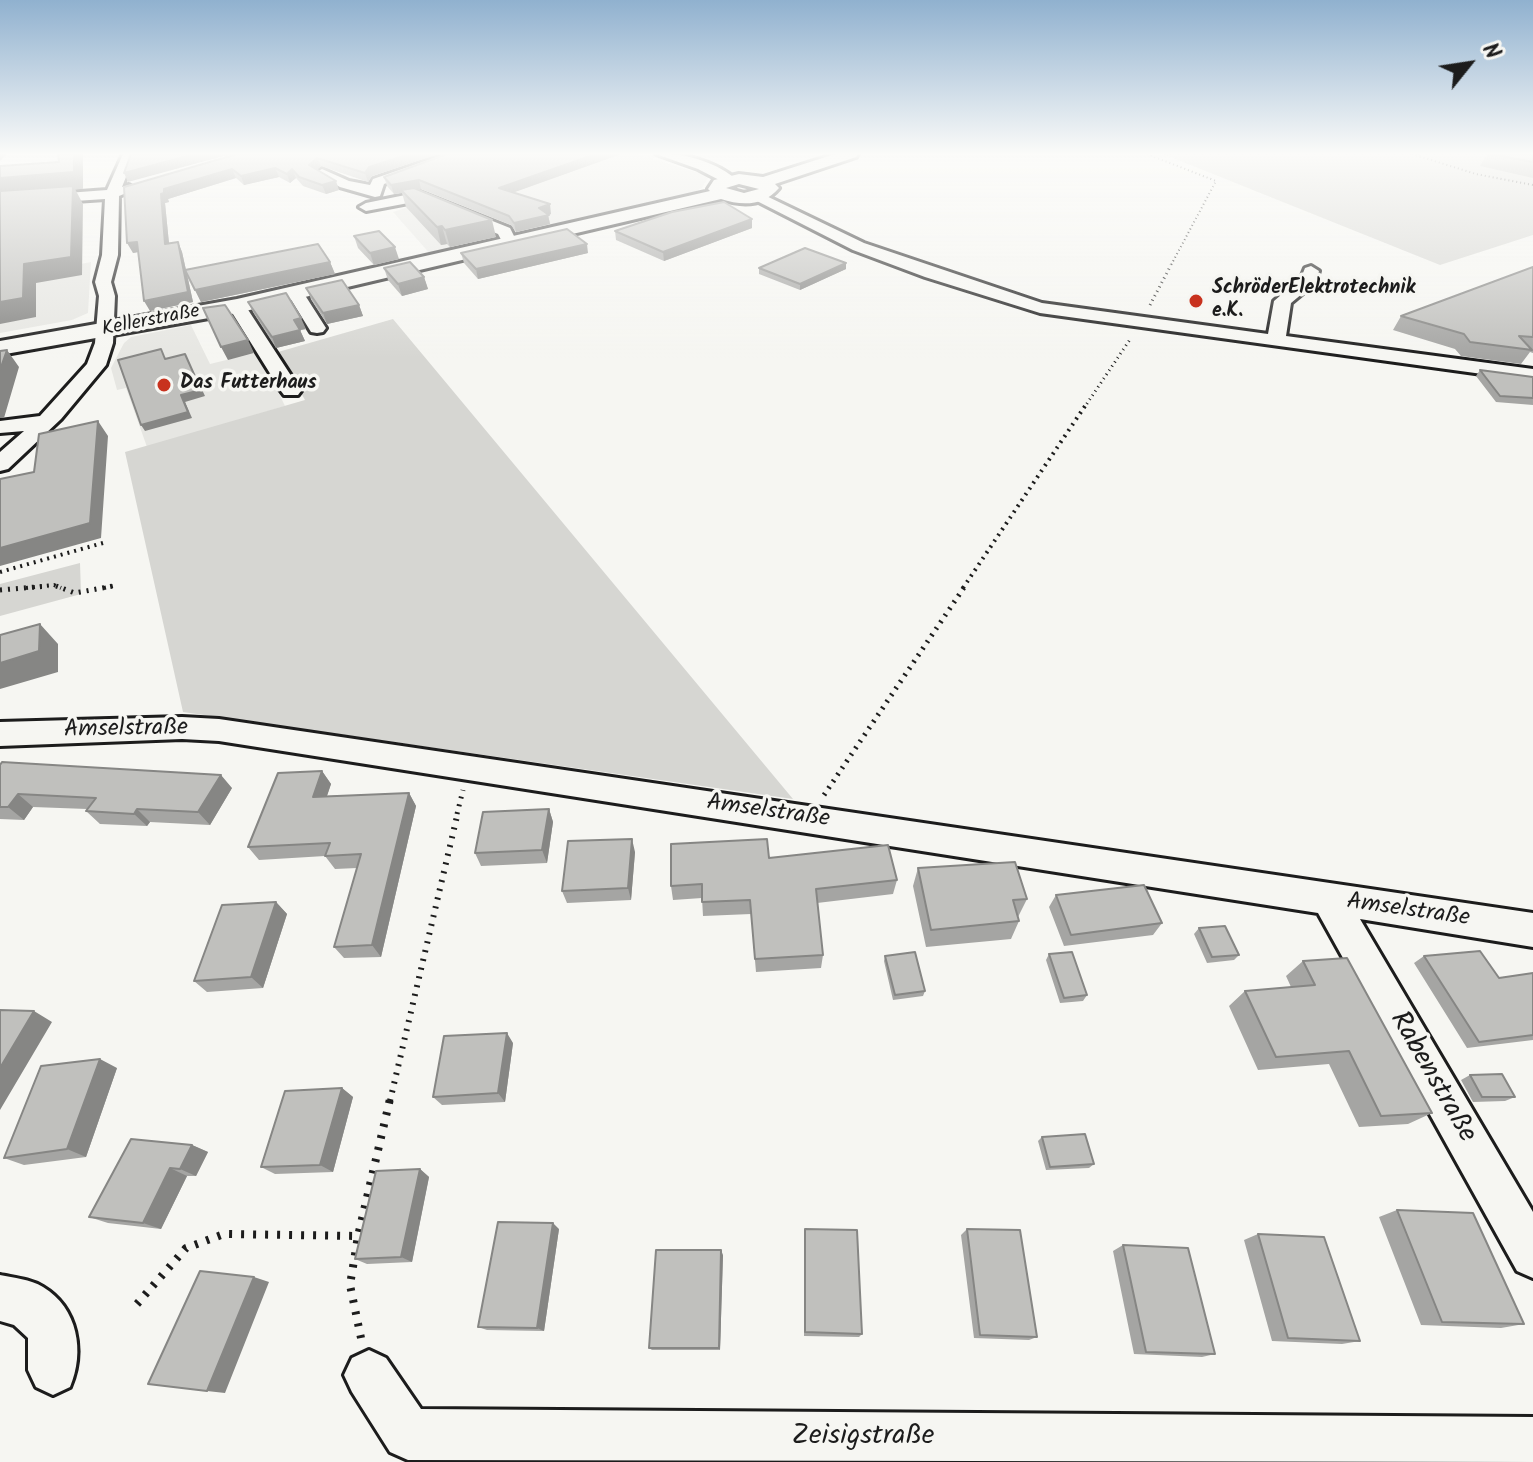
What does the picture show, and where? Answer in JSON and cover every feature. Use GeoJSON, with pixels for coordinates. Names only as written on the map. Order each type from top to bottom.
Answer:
{"type":"FeatureCollection","features":[{"type":"Feature","properties":{"kind":"main road","name":"Kellerstraße"},"geometry":{"type":"LineString","coordinates":[[0,348],[237,306],[593,222]]}},
{"type":"Feature","properties":{"kind":"street"},"geometry":{"type":"LineString","coordinates":[[0,464],[46,422],[96,365],[105,331],[107,296],[103,282],[110,255],[111,222]]}},
{"type":"Feature","properties":{"kind":"street"},"geometry":{"type":"LineString","coordinates":[[484,222],[505,231],[510,244]]}},
{"type":"Feature","properties":{"kind":"street"},"geometry":{"type":"LineString","coordinates":[[803,222],[982,290],[1040,308],[1533,375]]}},
{"type":"Feature","properties":{"kind":"street"},"geometry":{"type":"LineString","coordinates":[[824,250],[864,263],[875,263],[889,256]]}},
{"type":"Feature","properties":{"kind":"street"},"geometry":{"type":"LineString","coordinates":[[1276,340],[1283,301],[1309,280],[1311,271]]}},
{"type":"Feature","properties":{"kind":"street"},"geometry":{"type":"LineString","coordinates":[[295,293],[317,328]]}},
{"type":"Feature","properties":{"kind":"street"},"geometry":{"type":"LineString","coordinates":[[237,306],[291,391]]}},
{"type":"Feature","properties":{"kind":"street"},"geometry":{"type":"LineString","coordinates":[[0,427],[46,422]]}},
{"type":"Feature","properties":{"kind":"street","name":"Amselstraße"},"geometry":{"type":"LineString","coordinates":[[0,734],[182,728],[219,730],[1533,930]]}},
{"type":"Feature","properties":{"kind":"street","name":"Rabenstraße"},"geometry":{"type":"LineString","coordinates":[[1329,900],[1533,1255]]}},
{"type":"Feature","properties":{"kind":"street"},"geometry":{"type":"LineString","coordinates":[[0,1298],[27,1304],[52,1328],[53,1370]]}},
{"type":"Feature","properties":{"kind":"street","name":"Zeisigstraße"},"geometry":{"type":"LineString","coordinates":[[369,1375],[408,1434],[1533,1443]]}},
{"type":"Feature","properties":{"kind":"path"},"geometry":{"type":"LineString","coordinates":[[808,818],[1142,322],[1194,222]]}},
{"type":"Feature","properties":{"kind":"path"},"geometry":{"type":"LineString","coordinates":[[0,572],[103,543]]}},
{"type":"Feature","properties":{"kind":"path"},"geometry":{"type":"LineString","coordinates":[[0,590],[54,585],[75,593],[113,586]]}},
{"type":"Feature","properties":{"kind":"path"},"geometry":{"type":"LineString","coordinates":[[369,1375],[350,1285],[358,1236],[467,770]]}},
{"type":"Feature","properties":{"kind":"path"},"geometry":{"type":"LineString","coordinates":[[137,1304],[186,1248],[224,1234],[358,1236]]}},
{"type":"Feature","properties":{"kind":"shaded area"},"geometry":{"type":"Polygon","coordinates":[[[402,222],[584,222],[431,255],[402,222]]]}},
{"type":"Feature","properties":{"kind":"shaded area"},"geometry":{"type":"Polygon","coordinates":[[[1333,222],[1533,222],[1533,235],[1440,265],[1333,222]]]}},
{"type":"Feature","properties":{"kind":"shaded area"},"geometry":{"type":"Polygon","coordinates":[[[91,262],[88,313],[72,320],[0,333],[0,279],[91,262]]]}},
{"type":"Feature","properties":{"kind":"shaded area"},"geometry":{"type":"Polygon","coordinates":[[[393,319],[793,799],[183,712],[125,452],[305,400],[278,352],[393,319]]]}},
{"type":"Feature","properties":{"kind":"shaded area"},"geometry":{"type":"Polygon","coordinates":[[[191,325],[210,364],[259,352],[285,406],[147,447],[126,388],[117,390],[111,368],[124,343],[131,337],[191,325]]]}},
{"type":"Feature","properties":{"kind":"shaded area"},"geometry":{"type":"Polygon","coordinates":[[[80,563],[81,594],[0,616],[0,584],[80,563]]]}},
{"type":"Feature","properties":{"kind":"building"},"geometry":{"type":"Polygon","coordinates":[[[0,222],[72,222],[71,257],[24,264],[23,298],[0,302],[0,222]]]}},
{"type":"Feature","properties":{"kind":"building"},"geometry":{"type":"Polygon","coordinates":[[[126,222],[163,222],[165,244],[178,242],[188,292],[144,301],[137,242],[127,243],[126,222]]]}},
{"type":"Feature","properties":{"kind":"building"},"geometry":{"type":"Polygon","coordinates":[[[432,222],[482,222],[445,230],[442,226],[437,227],[432,222]]]}},
{"type":"Feature","properties":{"kind":"building"},"geometry":{"type":"Polygon","coordinates":[[[641,222],[743,222],[663,252],[615,231],[641,222]]]}},
{"type":"Feature","properties":{"kind":"building"},"geometry":{"type":"Polygon","coordinates":[[[567,229],[587,244],[476,269],[461,253],[567,229]]]}},
{"type":"Feature","properties":{"kind":"building"},"geometry":{"type":"Polygon","coordinates":[[[379,231],[395,247],[370,253],[354,236],[379,231]]]}},
{"type":"Feature","properties":{"kind":"building"},"geometry":{"type":"Polygon","coordinates":[[[318,244],[330,262],[195,290],[185,270],[318,244]]]}},
{"type":"Feature","properties":{"kind":"building"},"geometry":{"type":"Polygon","coordinates":[[[805,248],[846,263],[800,284],[759,268],[805,248]]]}},
{"type":"Feature","properties":{"kind":"building"},"geometry":{"type":"Polygon","coordinates":[[[410,262],[424,277],[398,284],[384,268],[410,262]]]}},
{"type":"Feature","properties":{"kind":"building"},"geometry":{"type":"Polygon","coordinates":[[[1533,267],[1533,337],[1519,336],[1532,350],[1470,342],[1464,334],[1401,316],[1533,267]]]}},
{"type":"Feature","properties":{"kind":"building"},"geometry":{"type":"Polygon","coordinates":[[[342,280],[359,305],[323,313],[306,288],[342,280]]]}},
{"type":"Feature","properties":{"kind":"building"},"geometry":{"type":"Polygon","coordinates":[[[286,293],[301,318],[294,320],[300,330],[272,337],[248,302],[286,293]]]}},
{"type":"Feature","properties":{"kind":"building"},"geometry":{"type":"Polygon","coordinates":[[[225,305],[248,340],[221,347],[203,308],[225,305]]]}},
{"type":"Feature","properties":{"kind":"building","name":"Das Futterhaus"},"geometry":{"type":"Polygon","coordinates":[[[161,349],[165,359],[185,354],[201,390],[181,395],[188,412],[141,425],[118,360],[161,349]]]}},
{"type":"Feature","properties":{"kind":"building"},"geometry":{"type":"Polygon","coordinates":[[[7,350],[0,370],[0,351],[7,350]]]}},
{"type":"Feature","properties":{"kind":"building"},"geometry":{"type":"Polygon","coordinates":[[[1480,370],[1533,377],[1533,398],[1500,396],[1480,370]]]}},
{"type":"Feature","properties":{"kind":"building"},"geometry":{"type":"Polygon","coordinates":[[[98,421],[90,523],[0,548],[0,479],[34,472],[39,434],[98,421]]]}},
{"type":"Feature","properties":{"kind":"building"},"geometry":{"type":"Polygon","coordinates":[[[40,624],[39,651],[0,663],[0,635],[40,624]]]}},
{"type":"Feature","properties":{"kind":"building"},"geometry":{"type":"Polygon","coordinates":[[[2,762],[221,775],[198,812],[137,809],[134,814],[86,811],[96,798],[18,794],[8,807],[0,807],[2,762]]]}},
{"type":"Feature","properties":{"kind":"building"},"geometry":{"type":"Polygon","coordinates":[[[322,771],[313,797],[409,793],[372,945],[334,947],[361,854],[325,856],[330,843],[248,847],[278,773],[322,771]]]}},
{"type":"Feature","properties":{"kind":"building"},"geometry":{"type":"Polygon","coordinates":[[[549,809],[542,850],[475,853],[483,812],[549,809]]]}},
{"type":"Feature","properties":{"kind":"building"},"geometry":{"type":"Polygon","coordinates":[[[632,839],[628,888],[562,891],[568,841],[632,839]]]}},
{"type":"Feature","properties":{"kind":"building"},"geometry":{"type":"Polygon","coordinates":[[[767,839],[769,858],[888,845],[897,880],[816,889],[823,955],[755,959],[750,900],[702,902],[702,884],[671,886],[671,844],[767,839]]]}},
{"type":"Feature","properties":{"kind":"building"},"geometry":{"type":"Polygon","coordinates":[[[1015,862],[1027,899],[1013,900],[1019,921],[931,930],[918,868],[1015,862]]]}},
{"type":"Feature","properties":{"kind":"building"},"geometry":{"type":"Polygon","coordinates":[[[1144,885],[1162,923],[1071,935],[1056,895],[1144,885]]]}},
{"type":"Feature","properties":{"kind":"building"},"geometry":{"type":"Polygon","coordinates":[[[276,902],[251,977],[194,981],[222,905],[276,902]]]}},
{"type":"Feature","properties":{"kind":"building"},"geometry":{"type":"Polygon","coordinates":[[[1225,926],[1239,955],[1212,957],[1199,928],[1225,926]]]}},
{"type":"Feature","properties":{"kind":"building"},"geometry":{"type":"Polygon","coordinates":[[[1480,951],[1499,978],[1533,973],[1533,1035],[1479,1042],[1424,956],[1480,951]]]}},
{"type":"Feature","properties":{"kind":"building"},"geometry":{"type":"Polygon","coordinates":[[[915,952],[925,991],[895,995],[885,956],[915,952]]]}},
{"type":"Feature","properties":{"kind":"building"},"geometry":{"type":"Polygon","coordinates":[[[1072,952],[1087,995],[1064,998],[1049,954],[1072,952]]]}},
{"type":"Feature","properties":{"kind":"building"},"geometry":{"type":"Polygon","coordinates":[[[1347,958],[1432,1113],[1381,1116],[1349,1051],[1276,1057],[1245,991],[1315,985],[1303,961],[1347,958]]]}},
{"type":"Feature","properties":{"kind":"building"},"geometry":{"type":"Polygon","coordinates":[[[0,1010],[34,1011],[0,1068],[0,1010]]]}},
{"type":"Feature","properties":{"kind":"building"},"geometry":{"type":"Polygon","coordinates":[[[507,1033],[498,1093],[433,1097],[444,1036],[507,1033]]]}},
{"type":"Feature","properties":{"kind":"building"},"geometry":{"type":"Polygon","coordinates":[[[100,1059],[67,1149],[4,1158],[41,1066],[100,1059]]]}},
{"type":"Feature","properties":{"kind":"building"},"geometry":{"type":"Polygon","coordinates":[[[1502,1074],[1515,1097],[1482,1097],[1470,1075],[1502,1074]]]}},
{"type":"Feature","properties":{"kind":"building"},"geometry":{"type":"Polygon","coordinates":[[[342,1088],[320,1165],[261,1167],[285,1091],[342,1088]]]}},
{"type":"Feature","properties":{"kind":"building"},"geometry":{"type":"Polygon","coordinates":[[[1085,1134],[1094,1164],[1050,1167],[1042,1137],[1085,1134]]]}},
{"type":"Feature","properties":{"kind":"building"},"geometry":{"type":"Polygon","coordinates":[[[131,1139],[192,1145],[180,1169],[170,1168],[143,1223],[89,1217],[131,1139]]]}},
{"type":"Feature","properties":{"kind":"building"},"geometry":{"type":"Polygon","coordinates":[[[420,1169],[401,1257],[355,1259],[376,1171],[420,1169]]]}},
{"type":"Feature","properties":{"kind":"building"},"geometry":{"type":"Polygon","coordinates":[[[1397,1210],[1473,1213],[1524,1324],[1442,1322],[1397,1210]]]}},
{"type":"Feature","properties":{"kind":"building"},"geometry":{"type":"Polygon","coordinates":[[[498,1222],[553,1223],[537,1328],[478,1327],[498,1222]]]}},
{"type":"Feature","properties":{"kind":"building"},"geometry":{"type":"Polygon","coordinates":[[[805,1229],[857,1230],[862,1334],[805,1332],[805,1229]]]}},
{"type":"Feature","properties":{"kind":"building"},"geometry":{"type":"Polygon","coordinates":[[[967,1229],[1020,1230],[1037,1337],[980,1335],[967,1229]]]}},
{"type":"Feature","properties":{"kind":"building"},"geometry":{"type":"Polygon","coordinates":[[[1258,1234],[1324,1237],[1360,1341],[1288,1338],[1258,1234]]]}},
{"type":"Feature","properties":{"kind":"building"},"geometry":{"type":"Polygon","coordinates":[[[1123,1245],[1188,1248],[1215,1354],[1146,1352],[1123,1245]]]}},
{"type":"Feature","properties":{"kind":"building"},"geometry":{"type":"Polygon","coordinates":[[[656,1250],[721,1250],[719,1348],[649,1348],[656,1250]]]}},
{"type":"Feature","properties":{"kind":"building"},"geometry":{"type":"Polygon","coordinates":[[[200,1271],[254,1277],[207,1391],[148,1384],[200,1271]]]}},
{"type":"Feature","properties":{"kind":"place","name":"SchröderElektrotechnik e.K."},"geometry":{"type":"Point","coordinates":[1196,301]}},
{"type":"Feature","properties":{"kind":"place","name":"Das Futterhaus"},"geometry":{"type":"Point","coordinates":[164,385]}}]}
